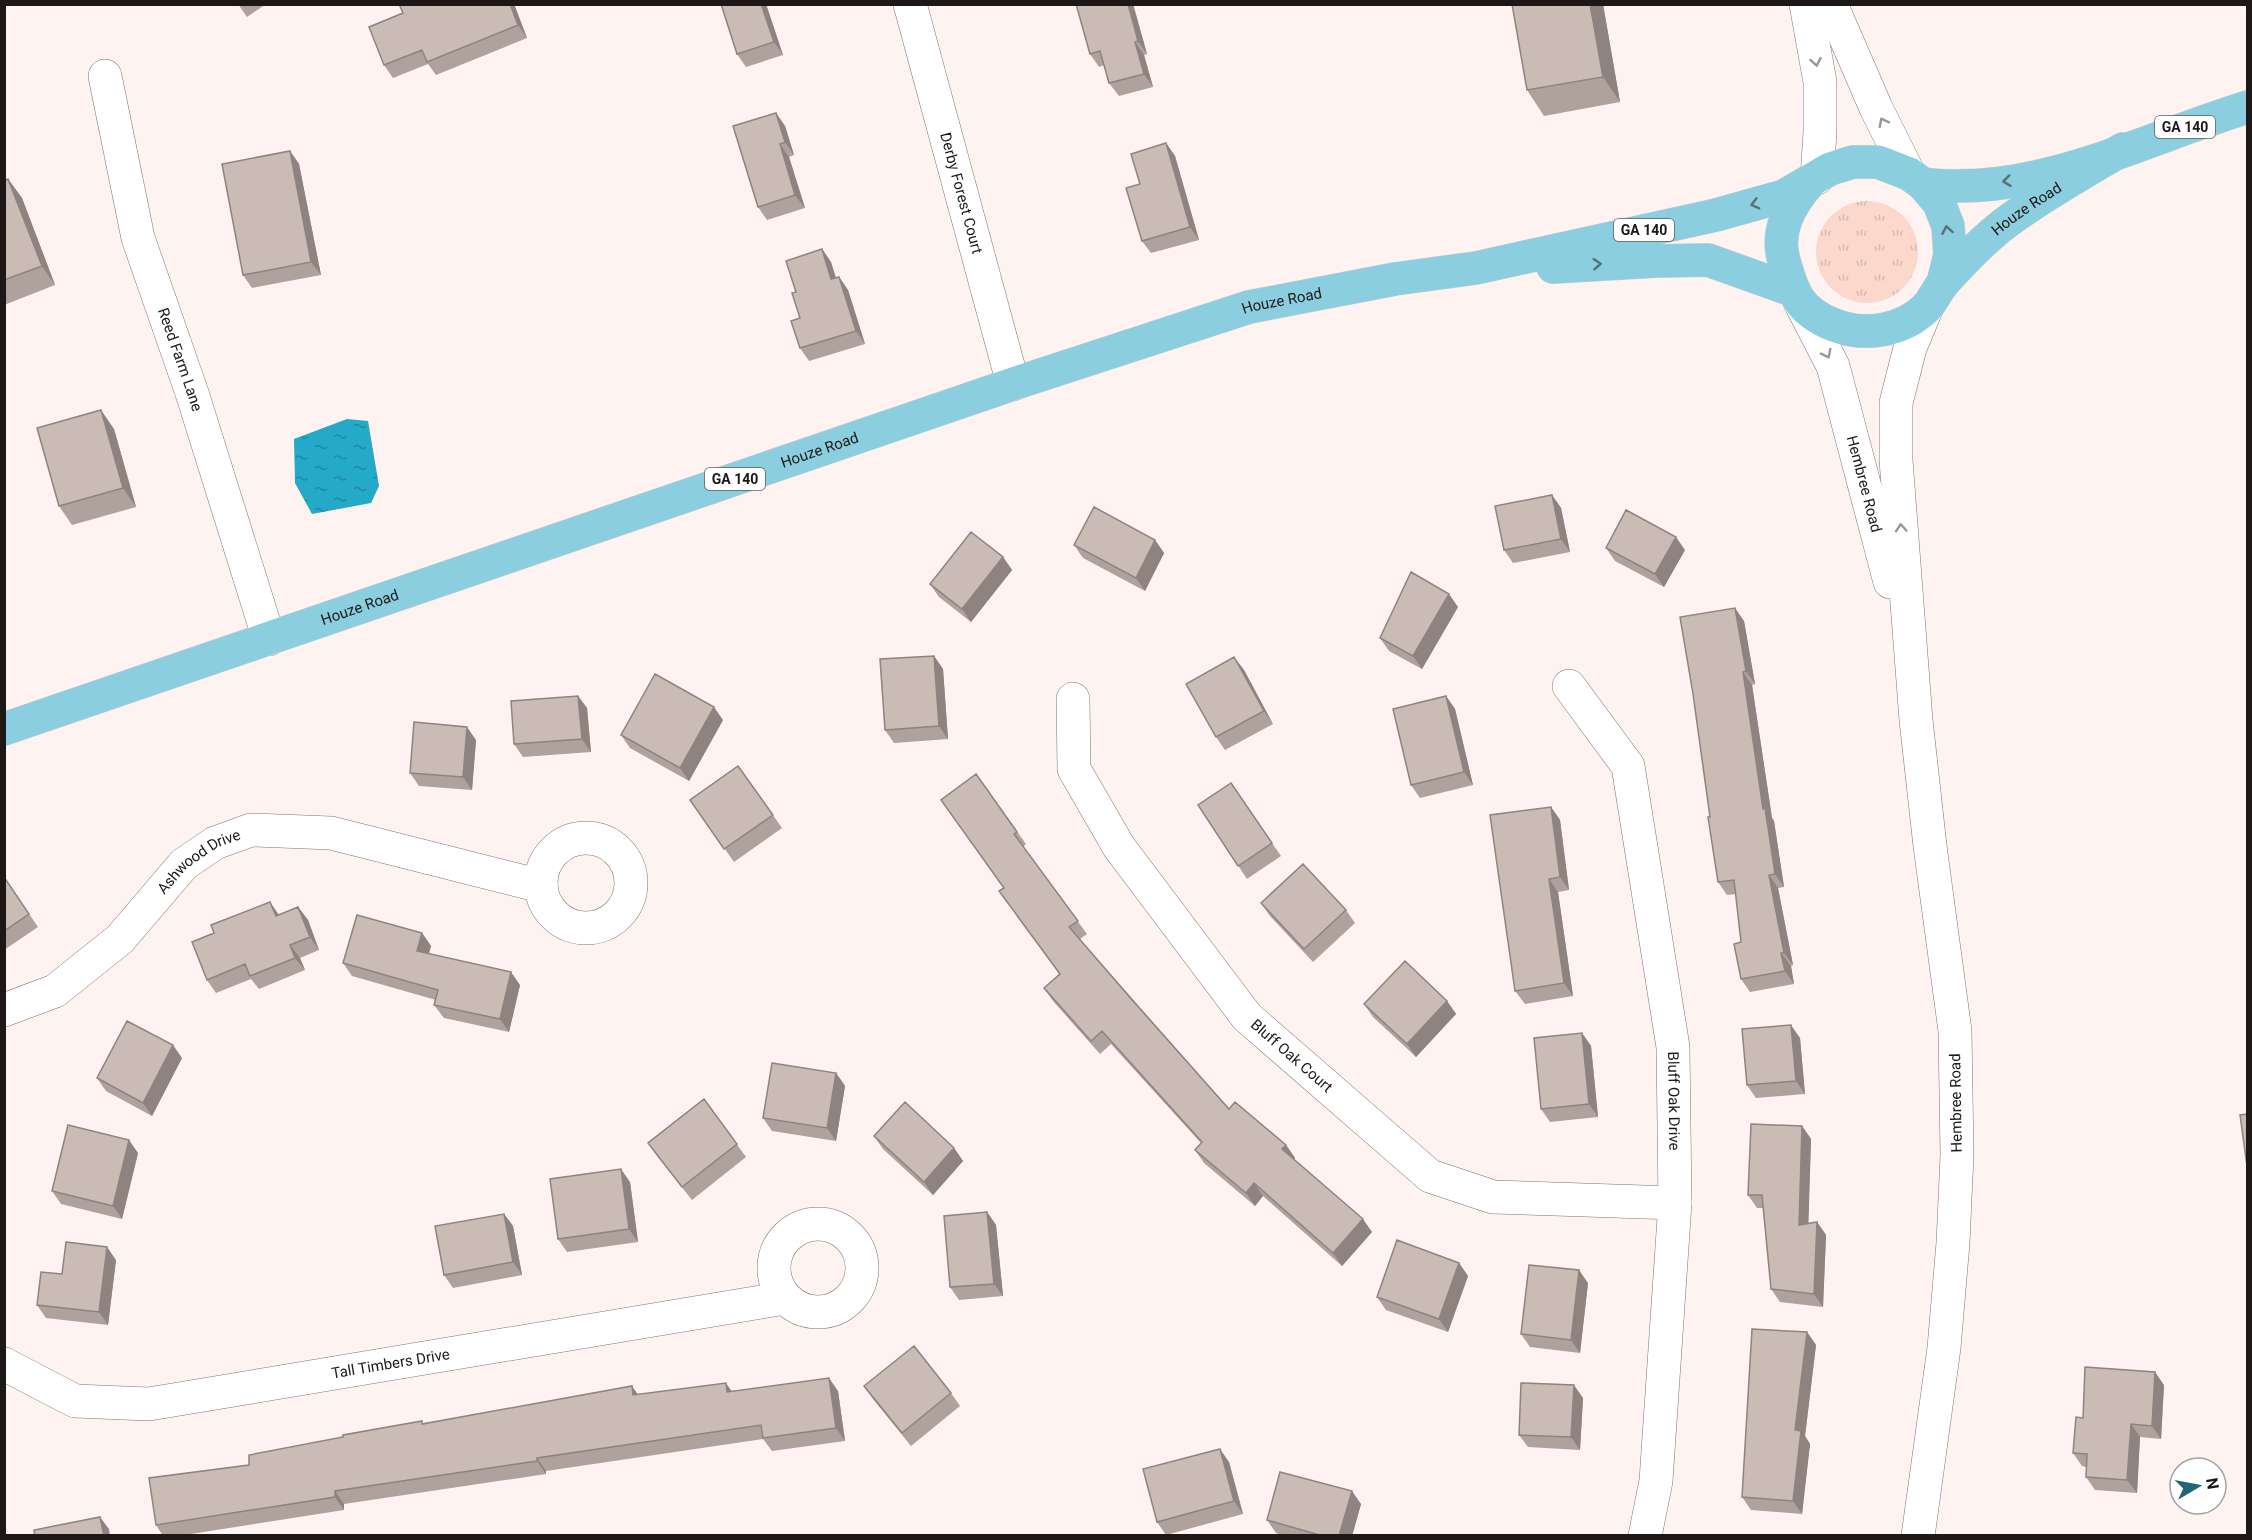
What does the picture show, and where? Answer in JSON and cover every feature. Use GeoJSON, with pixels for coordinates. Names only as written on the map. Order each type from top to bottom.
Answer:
{"type":"FeatureCollection","features":[{"type":"Feature","properties":{"kind":"main road","name":"Houze Road"},"geometry":{"type":"LineString","coordinates":[[4,729],[1013,384],[1249,307],[1395,279],[1476,268],[1716,215],[1784,196],[1830,169],[1853,162],[1878,162],[1916,179],[1957,186],[2037,177],[2081,166],[2123,149],[2247,107]]}},
{"type":"Feature","properties":{"kind":"main road","name":"Houze Road"},"geometry":{"type":"LineString","coordinates":[[1476,268],[1537,268],[1708,260],[1796,296],[1822,320],[1848,331],[1876,332],[1903,324],[1935,295],[1985,240],[2004,224],[2123,149]]}},
{"type":"Feature","properties":{"kind":"main road"},"geometry":{"type":"LineString","coordinates":[[1916,179],[1939,203],[1948,226],[1950,255],[1935,295]]}},
{"type":"Feature","properties":{"kind":"main road","name":"Houze Road"},"geometry":{"type":"LineString","coordinates":[[1796,296],[1780,249],[1783,225],[1793,202],[1813,180]]}},
{"type":"Feature","properties":{"kind":"street","name":"Derby Forest Court"},"geometry":{"type":"LineString","coordinates":[[910,4],[1013,384]]}},
{"type":"Feature","properties":{"kind":"street"},"geometry":{"type":"LineString","coordinates":[[1806,4],[1820,82],[1820,132],[1813,180]]}},
{"type":"Feature","properties":{"kind":"street"},"geometry":{"type":"LineString","coordinates":[[1831,4],[1876,108],[1916,179]]}},
{"type":"Feature","properties":{"kind":"street","name":"Reed Farm Lane"},"geometry":{"type":"LineString","coordinates":[[105,76],[138,238],[192,393],[269,639]]}},
{"type":"Feature","properties":{"kind":"street","name":"Hembree Road"},"geometry":{"type":"LineString","coordinates":[[1918,1536],[1944,1348],[1953,1243],[1957,1143],[1955,1031],[1930,846],[1912,670],[1894,417],[1910,348],[1935,295]]}},
{"type":"Feature","properties":{"kind":"street","name":"Hembree Road"},"geometry":{"type":"LineString","coordinates":[[1796,296],[1833,366],[1912,670]]}},
{"type":"Feature","properties":{"kind":"street","name":"Bluff Oak Drive"},"geometry":{"type":"LineString","coordinates":[[1569,686],[1628,766],[1673,1047],[1675,1203],[1656,1481],[1645,1536]]}},
{"type":"Feature","properties":{"kind":"street","name":"Bluff Oak Court"},"geometry":{"type":"LineString","coordinates":[[1073,699],[1074,769],[1119,847],[1246,1017],[1430,1176],[1493,1197],[1675,1203]]}},
{"type":"Feature","properties":{"kind":"street","name":"Ashwood Drive"},"geometry":{"type":"LineString","coordinates":[[4,1010],[55,991],[120,939],[184,864],[215,843],[251,830],[331,833],[541,886]]}},
{"type":"Feature","properties":{"kind":"street","name":"Tall Timbers Drive"},"geometry":{"type":"LineString","coordinates":[[4,1364],[75,1401],[149,1404],[785,1298]]}},
{"type":"Feature","properties":{"kind":"green space"},"geometry":{"type":"Polygon","coordinates":[[[1867,201],[1896,209],[1910,223],[1918,252],[1910,281],[1896,295],[1867,303],[1838,295],[1824,281],[1816,252],[1824,223],[1838,209],[1867,201]]]}},
{"type":"Feature","properties":{"kind":"water"},"geometry":{"type":"Polygon","coordinates":[[[347,419],[368,421],[379,486],[371,503],[312,514],[295,483],[294,439],[347,419]]]}},
{"type":"Feature","properties":{"kind":"building"},"geometry":{"type":"Polygon","coordinates":[[[399,4],[510,4],[518,25],[427,62],[422,50],[384,65],[369,27],[403,13],[399,4]]]}},
{"type":"Feature","properties":{"kind":"building"},"geometry":{"type":"Polygon","coordinates":[[[721,4],[761,4],[774,42],[737,54],[721,4]]]}},
{"type":"Feature","properties":{"kind":"building"},"geometry":{"type":"Polygon","coordinates":[[[1076,4],[1128,4],[1144,74],[1109,83],[1100,51],[1090,54],[1076,4]]]}},
{"type":"Feature","properties":{"kind":"building"},"geometry":{"type":"Polygon","coordinates":[[[1512,4],[1590,4],[1603,77],[1527,90],[1512,4]]]}},
{"type":"Feature","properties":{"kind":"building"},"geometry":{"type":"Polygon","coordinates":[[[776,113],[785,142],[780,144],[795,195],[758,207],[733,126],[776,113]]]}},
{"type":"Feature","properties":{"kind":"building"},"geometry":{"type":"Polygon","coordinates":[[[1166,143],[1190,227],[1142,241],[1126,188],[1140,184],[1131,154],[1166,143]]]}},
{"type":"Feature","properties":{"kind":"building"},"geometry":{"type":"Polygon","coordinates":[[[290,151],[311,262],[243,275],[222,164],[290,151]]]}},
{"type":"Feature","properties":{"kind":"building"},"geometry":{"type":"Polygon","coordinates":[[[8,179],[42,266],[4,280],[4,181],[8,179]]]}},
{"type":"Feature","properties":{"kind":"building"},"geometry":{"type":"Polygon","coordinates":[[[822,249],[831,279],[839,277],[856,331],[800,348],[791,321],[800,318],[792,293],[796,292],[786,261],[822,249]]]}},
{"type":"Feature","properties":{"kind":"building"},"geometry":{"type":"Polygon","coordinates":[[[101,410],[123,488],[59,506],[37,428],[101,410]]]}},
{"type":"Feature","properties":{"kind":"building"},"geometry":{"type":"Polygon","coordinates":[[[1552,495],[1561,539],[1504,550],[1495,506],[1552,495]]]}},
{"type":"Feature","properties":{"kind":"building"},"geometry":{"type":"Polygon","coordinates":[[[1094,507],[1155,540],[1136,578],[1074,545],[1094,507]]]}},
{"type":"Feature","properties":{"kind":"building"},"geometry":{"type":"Polygon","coordinates":[[[1626,510],[1676,537],[1655,574],[1606,548],[1626,510]]]}},
{"type":"Feature","properties":{"kind":"building"},"geometry":{"type":"Polygon","coordinates":[[[971,532],[1003,557],[962,609],[930,584],[971,532]]]}},
{"type":"Feature","properties":{"kind":"building"},"geometry":{"type":"Polygon","coordinates":[[[1411,572],[1449,594],[1413,656],[1380,638],[1411,572]]]}},
{"type":"Feature","properties":{"kind":"building"},"geometry":{"type":"Polygon","coordinates":[[[1735,608],[1746,671],[1743,672],[1763,809],[1765,808],[1775,874],[1769,875],[1784,953],[1781,953],[1785,971],[1741,979],[1734,944],[1741,942],[1734,880],[1718,882],[1693,694],[1680,617],[1735,608]]]}},
{"type":"Feature","properties":{"kind":"building"},"geometry":{"type":"Polygon","coordinates":[[[934,656],[939,726],[885,730],[880,659],[934,656]]]}},
{"type":"Feature","properties":{"kind":"building"},"geometry":{"type":"Polygon","coordinates":[[[1234,657],[1264,711],[1216,737],[1186,684],[1234,657]]]}},
{"type":"Feature","properties":{"kind":"building"},"geometry":{"type":"Polygon","coordinates":[[[655,674],[714,707],[680,768],[621,735],[655,674]]]}},
{"type":"Feature","properties":{"kind":"building"},"geometry":{"type":"Polygon","coordinates":[[[578,696],[582,739],[514,744],[511,701],[578,696]]]}},
{"type":"Feature","properties":{"kind":"building"},"geometry":{"type":"Polygon","coordinates":[[[1446,696],[1464,772],[1411,785],[1393,709],[1446,696]]]}},
{"type":"Feature","properties":{"kind":"building"},"geometry":{"type":"Polygon","coordinates":[[[414,722],[467,727],[463,777],[410,773],[414,722]]]}},
{"type":"Feature","properties":{"kind":"building"},"geometry":{"type":"Polygon","coordinates":[[[738,766],[773,815],[724,849],[690,800],[738,766]]]}},
{"type":"Feature","properties":{"kind":"building"},"geometry":{"type":"Polygon","coordinates":[[[976,774],[1017,832],[1014,834],[1078,921],[1069,927],[1134,1002],[1229,1109],[1235,1102],[1286,1145],[1282,1149],[1363,1219],[1333,1253],[1254,1183],[1246,1193],[1195,1150],[1202,1142],[1102,1031],[1091,1041],[1044,988],[1060,974],[999,891],[1004,888],[941,800],[976,774]]]}},
{"type":"Feature","properties":{"kind":"building"},"geometry":{"type":"Polygon","coordinates":[[[1231,783],[1272,843],[1238,866],[1198,805],[1231,783]]]}},
{"type":"Feature","properties":{"kind":"building"},"geometry":{"type":"Polygon","coordinates":[[[1551,807],[1560,877],[1549,879],[1564,983],[1515,991],[1490,815],[1551,807]]]}},
{"type":"Feature","properties":{"kind":"building"},"geometry":{"type":"Polygon","coordinates":[[[1303,864],[1346,910],[1304,949],[1261,903],[1303,864]]]}},
{"type":"Feature","properties":{"kind":"building"},"geometry":{"type":"Polygon","coordinates":[[[4,877],[29,914],[4,931],[4,877]]]}},
{"type":"Feature","properties":{"kind":"building"},"geometry":{"type":"Polygon","coordinates":[[[270,902],[276,916],[298,907],[310,937],[290,945],[295,958],[250,976],[245,964],[207,980],[192,942],[214,933],[211,925],[270,902]]]}},
{"type":"Feature","properties":{"kind":"building"},"geometry":{"type":"Polygon","coordinates":[[[357,915],[422,933],[417,951],[511,972],[500,1019],[434,1005],[438,990],[343,963],[357,915]]]}},
{"type":"Feature","properties":{"kind":"building"},"geometry":{"type":"Polygon","coordinates":[[[1405,961],[1447,1001],[1407,1044],[1364,1004],[1405,961]]]}},
{"type":"Feature","properties":{"kind":"building"},"geometry":{"type":"Polygon","coordinates":[[[127,1021],[173,1045],[143,1103],[97,1078],[127,1021]]]}},
{"type":"Feature","properties":{"kind":"building"},"geometry":{"type":"Polygon","coordinates":[[[1791,1025],[1796,1081],[1747,1085],[1742,1029],[1791,1025]]]}},
{"type":"Feature","properties":{"kind":"building"},"geometry":{"type":"Polygon","coordinates":[[[1582,1033],[1589,1104],[1541,1109],[1534,1038],[1582,1033]]]}},
{"type":"Feature","properties":{"kind":"building"},"geometry":{"type":"Polygon","coordinates":[[[772,1063],[836,1073],[827,1128],[763,1118],[772,1063]]]}},
{"type":"Feature","properties":{"kind":"building"},"geometry":{"type":"Polygon","coordinates":[[[704,1099],[737,1144],[682,1187],[648,1143],[704,1099]]]}},
{"type":"Feature","properties":{"kind":"building"},"geometry":{"type":"Polygon","coordinates":[[[905,1102],[954,1148],[924,1182],[874,1136],[905,1102]]]}},
{"type":"Feature","properties":{"kind":"building"},"geometry":{"type":"Polygon","coordinates":[[[2247,1114],[2247,1166],[2240,1115],[2247,1114]]]}},
{"type":"Feature","properties":{"kind":"building"},"geometry":{"type":"Polygon","coordinates":[[[1751,1124],[1802,1126],[1799,1225],[1817,1222],[1814,1294],[1771,1289],[1762,1195],[1748,1195],[1751,1124]]]}},
{"type":"Feature","properties":{"kind":"building"},"geometry":{"type":"Polygon","coordinates":[[[68,1125],[129,1140],[113,1206],[52,1191],[68,1125]]]}},
{"type":"Feature","properties":{"kind":"building"},"geometry":{"type":"Polygon","coordinates":[[[621,1169],[629,1229],[558,1239],[550,1179],[621,1169]]]}},
{"type":"Feature","properties":{"kind":"building"},"geometry":{"type":"Polygon","coordinates":[[[987,1212],[994,1284],[950,1287],[944,1216],[987,1212]]]}},
{"type":"Feature","properties":{"kind":"building"},"geometry":{"type":"Polygon","coordinates":[[[504,1214],[513,1262],[444,1275],[435,1226],[504,1214]]]}},
{"type":"Feature","properties":{"kind":"building"},"geometry":{"type":"Polygon","coordinates":[[[1397,1240],[1459,1263],[1439,1319],[1377,1297],[1397,1240]]]}},
{"type":"Feature","properties":{"kind":"building"},"geometry":{"type":"Polygon","coordinates":[[[66,1242],[107,1247],[99,1312],[37,1305],[41,1272],[62,1274],[66,1242]]]}},
{"type":"Feature","properties":{"kind":"building"},"geometry":{"type":"Polygon","coordinates":[[[1529,1265],[1579,1270],[1571,1340],[1521,1334],[1529,1265]]]}},
{"type":"Feature","properties":{"kind":"building"},"geometry":{"type":"Polygon","coordinates":[[[1752,1329],[1807,1332],[1795,1430],[1801,1431],[1793,1501],[1742,1497],[1752,1329]]]}},
{"type":"Feature","properties":{"kind":"building"},"geometry":{"type":"Polygon","coordinates":[[[914,1346],[951,1393],[902,1433],[864,1386],[914,1346]]]}},
{"type":"Feature","properties":{"kind":"building"},"geometry":{"type":"Polygon","coordinates":[[[2085,1367],[2155,1372],[2152,1426],[2131,1424],[2127,1480],[2086,1477],[2087,1454],[2073,1453],[2076,1417],[2083,1418],[2085,1367]]]}},
{"type":"Feature","properties":{"kind":"building"},"geometry":{"type":"Polygon","coordinates":[[[829,1378],[836,1428],[763,1438],[761,1425],[335,1491],[335,1497],[156,1525],[149,1478],[249,1465],[249,1455],[343,1437],[343,1435],[422,1421],[422,1424],[632,1386],[633,1395],[726,1383],[727,1392],[829,1378]]]}},
{"type":"Feature","properties":{"kind":"building"},"geometry":{"type":"Polygon","coordinates":[[[1521,1383],[1574,1385],[1571,1437],[1519,1435],[1521,1383]]]}},
{"type":"Feature","properties":{"kind":"building"},"geometry":{"type":"Polygon","coordinates":[[[1220,1449],[1234,1501],[1157,1522],[1143,1469],[1220,1449]]]}},
{"type":"Feature","properties":{"kind":"building"},"geometry":{"type":"Polygon","coordinates":[[[1280,1472],[1352,1491],[1339,1536],[1323,1536],[1267,1520],[1280,1472]]]}},
{"type":"Feature","properties":{"kind":"building"},"geometry":{"type":"Polygon","coordinates":[[[100,1517],[104,1536],[35,1536],[34,1530],[100,1517]]]}}]}
